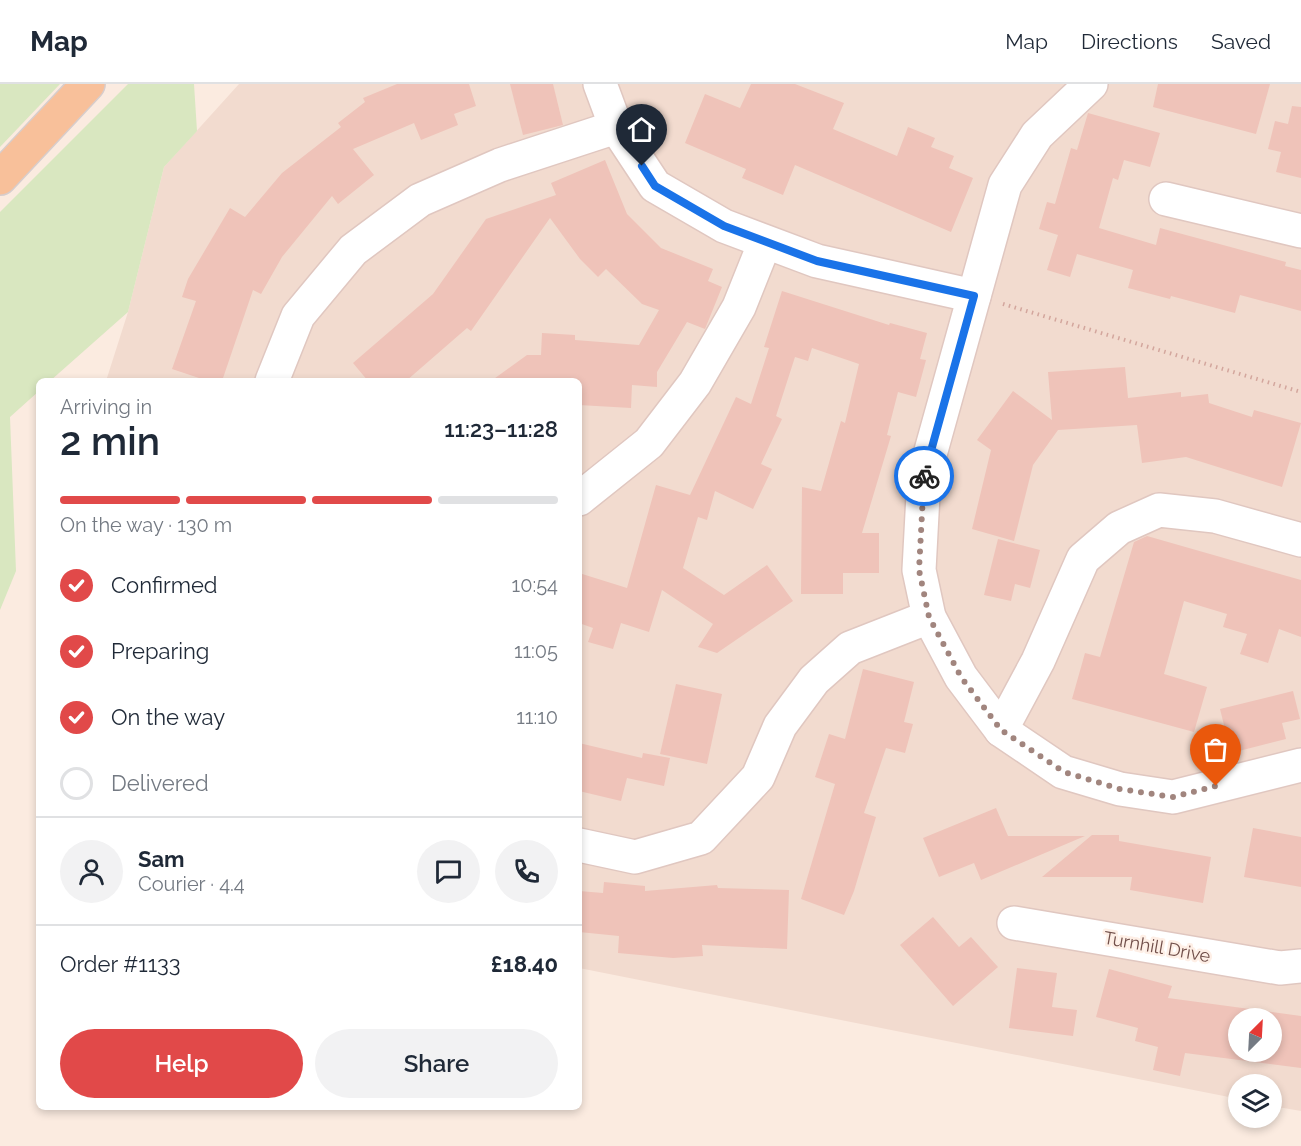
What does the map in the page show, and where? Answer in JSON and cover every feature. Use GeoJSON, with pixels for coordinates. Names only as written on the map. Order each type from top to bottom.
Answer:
{"type":"FeatureCollection","features":[{"type":"Feature","properties":{"kind":"main road"},"geometry":{"type":"LineString","coordinates":[[0,178],[88,84]]}},
{"type":"Feature","properties":{"kind":"street"},"geometry":{"type":"LineString","coordinates":[[600,84],[616,127],[655,186],[724,226],[817,261],[984,298]]}},
{"type":"Feature","properties":{"kind":"street"},"geometry":{"type":"LineString","coordinates":[[1084,86],[1037,135],[1005,185],[984,298],[924,476],[919,570],[929,617],[961,677],[1001,730],[1064,772],[1120,789],[1173,797],[1301,765]]}},
{"type":"Feature","properties":{"kind":"street"},"geometry":{"type":"LineString","coordinates":[[273,378],[298,316],[353,250],[420,200],[500,165],[616,127]]}},
{"type":"Feature","properties":{"kind":"street"},"geometry":{"type":"LineString","coordinates":[[1166,199],[1301,231]]}},
{"type":"Feature","properties":{"kind":"street"},"geometry":{"type":"LineString","coordinates":[[582,497],[650,443],[695,383],[739,307],[765,242]]}},
{"type":"Feature","properties":{"kind":"street"},"geometry":{"type":"LineString","coordinates":[[1001,730],[1038,661],[1083,559],[1119,528],[1159,510],[1215,516],[1301,540]]}},
{"type":"Feature","properties":{"kind":"street"},"geometry":{"type":"LineString","coordinates":[[582,846],[635,857],[701,838],[758,777],[780,726],[814,680],[850,648],[929,617]]}},
{"type":"Feature","properties":{"kind":"street","name":"Turnhill Drive"},"geometry":{"type":"LineString","coordinates":[[1014,923],[1280,968],[1301,966]]}},
{"type":"Feature","properties":{"kind":"path"},"geometry":{"type":"LineString","coordinates":[[984,298],[1301,392]]}},
{"type":"Feature","properties":{"kind":"shaded area"},"geometry":{"type":"Polygon","coordinates":[[[239,84],[1301,84],[1301,1111],[1282,1108],[1282,1074],[1228,1074],[1228,1097],[582,969],[582,378],[107,378],[128,312],[164,167],[239,84]]]}},
{"type":"Feature","properties":{"kind":"green space"},"geometry":{"type":"Polygon","coordinates":[[[0,84],[60,84],[0,147],[0,84]]]}},
{"type":"Feature","properties":{"kind":"green space"},"geometry":{"type":"Polygon","coordinates":[[[128,84],[194,84],[197,131],[164,167],[128,312],[53,378],[36,378],[36,394],[10,417],[16,571],[0,610],[0,212],[128,84]]]}},
{"type":"Feature","properties":{"kind":"building"},"geometry":{"type":"Polygon","coordinates":[[[397,84],[469,84],[476,106],[454,114],[458,125],[421,140],[414,123],[353,149],[374,175],[338,204],[332,196],[282,257],[261,294],[253,290],[223,378],[199,378],[172,369],[196,301],[182,297],[188,279],[230,208],[245,217],[282,173],[341,127],[338,123],[365,102],[363,98],[397,84]]]}},
{"type":"Feature","properties":{"kind":"building"},"geometry":{"type":"Polygon","coordinates":[[[510,84],[553,84],[563,125],[523,135],[510,84]]]}},
{"type":"Feature","properties":{"kind":"building"},"geometry":{"type":"Polygon","coordinates":[[[751,84],[795,84],[844,103],[833,129],[897,156],[908,127],[935,138],[931,147],[954,156],[949,168],[973,178],[951,232],[795,165],[783,195],[742,178],[746,169],[685,143],[705,94],[740,108],[751,84]]]}},
{"type":"Feature","properties":{"kind":"building"},"geometry":{"type":"Polygon","coordinates":[[[1158,84],[1270,84],[1256,134],[1153,107],[1158,84]]]}},
{"type":"Feature","properties":{"kind":"building"},"geometry":{"type":"Polygon","coordinates":[[[1292,106],[1301,107],[1301,178],[1276,172],[1281,152],[1268,149],[1275,121],[1288,124],[1292,106]]]}},
{"type":"Feature","properties":{"kind":"building"},"geometry":{"type":"Polygon","coordinates":[[[1088,113],[1160,133],[1150,167],[1124,160],[1118,180],[1113,178],[1099,228],[1156,245],[1160,228],[1286,262],[1285,266],[1301,270],[1301,311],[1240,295],[1235,313],[1171,296],[1170,299],[1128,288],[1133,270],[1077,254],[1070,277],[1047,270],[1058,235],[1039,229],[1047,202],[1055,204],[1071,148],[1077,150],[1088,113]]]}},
{"type":"Feature","properties":{"kind":"building"},"geometry":{"type":"Polygon","coordinates":[[[605,160],[627,214],[661,248],[713,269],[708,281],[722,287],[705,329],[687,322],[657,372],[657,387],[632,385],[631,408],[582,405],[582,378],[495,378],[527,355],[541,355],[542,333],[575,335],[575,340],[639,345],[659,310],[642,304],[606,269],[598,277],[580,259],[550,218],[471,331],[467,328],[409,378],[366,378],[353,363],[433,294],[486,219],[556,195],[551,183],[605,160]]]}},
{"type":"Feature","properties":{"kind":"building"},"geometry":{"type":"Polygon","coordinates":[[[782,291],[889,325],[890,323],[927,333],[920,359],[926,360],[916,397],[898,392],[887,435],[891,436],[862,533],[879,533],[879,573],[843,573],[843,594],[801,594],[802,487],[821,491],[841,421],[845,423],[859,364],[812,348],[808,361],[795,357],[776,416],[782,419],[761,464],[772,469],[753,509],[715,491],[707,520],[698,517],[683,568],[724,595],[767,565],[793,601],[717,653],[698,647],[713,624],[662,590],[649,632],[621,623],[613,649],[588,642],[593,628],[582,624],[582,574],[627,588],[656,485],[690,495],[736,397],[751,404],[769,348],[764,347],[782,291]]]}},
{"type":"Feature","properties":{"kind":"building"},"geometry":{"type":"Polygon","coordinates":[[[1125,367],[1128,398],[1181,392],[1181,397],[1208,394],[1209,403],[1252,417],[1254,410],[1301,423],[1282,487],[1186,457],[1142,463],[1137,425],[1058,430],[1033,465],[1014,541],[972,529],[991,450],[977,440],[1013,391],[1052,420],[1048,372],[1125,367]]]}},
{"type":"Feature","properties":{"kind":"building"},"geometry":{"type":"Polygon","coordinates":[[[1147,536],[1301,580],[1301,637],[1279,629],[1268,663],[1240,654],[1247,634],[1223,627],[1227,614],[1184,601],[1164,674],[1207,687],[1194,732],[1072,699],[1085,653],[1100,657],[1134,542],[1147,536]]]}},
{"type":"Feature","properties":{"kind":"building"},"geometry":{"type":"Polygon","coordinates":[[[998,539],[1040,550],[1030,588],[1015,584],[1011,601],[984,595],[998,539]]]}},
{"type":"Feature","properties":{"kind":"building"},"geometry":{"type":"Polygon","coordinates":[[[863,669],[914,682],[904,722],[913,724],[905,753],[886,748],[864,813],[876,817],[854,891],[844,915],[801,899],[835,784],[815,777],[829,734],[845,739],[863,669]]]}},
{"type":"Feature","properties":{"kind":"building"},"geometry":{"type":"Polygon","coordinates":[[[676,684],[722,694],[707,764],[660,754],[676,684]]]}},
{"type":"Feature","properties":{"kind":"building"},"geometry":{"type":"Polygon","coordinates":[[[1293,691],[1300,719],[1282,723],[1286,739],[1231,753],[1220,709],[1293,691]]]}},
{"type":"Feature","properties":{"kind":"building"},"geometry":{"type":"Polygon","coordinates":[[[582,744],[642,758],[643,753],[670,758],[664,786],[627,778],[621,801],[582,792],[582,744]]]}},
{"type":"Feature","properties":{"kind":"building"},"geometry":{"type":"Polygon","coordinates":[[[996,808],[1008,836],[1085,836],[981,880],[974,863],[939,877],[923,838],[996,808]]]}},
{"type":"Feature","properties":{"kind":"building"},"geometry":{"type":"Polygon","coordinates":[[[1253,828],[1301,837],[1301,887],[1244,877],[1253,828]]]}},
{"type":"Feature","properties":{"kind":"building"},"geometry":{"type":"Polygon","coordinates":[[[1092,835],[1119,835],[1119,841],[1211,857],[1203,903],[1130,890],[1132,877],[1042,877],[1092,835]]]}},
{"type":"Feature","properties":{"kind":"building"},"geometry":{"type":"Polygon","coordinates":[[[604,882],[645,886],[645,891],[717,885],[718,888],[789,890],[787,949],[702,945],[703,956],[673,958],[618,953],[619,936],[582,932],[582,891],[603,893],[604,882]]]}},
{"type":"Feature","properties":{"kind":"building"},"geometry":{"type":"Polygon","coordinates":[[[933,917],[959,947],[971,937],[998,967],[953,1006],[900,945],[933,917]]]}},
{"type":"Feature","properties":{"kind":"building"},"geometry":{"type":"Polygon","coordinates":[[[1017,968],[1057,973],[1052,1007],[1077,1010],[1073,1036],[1009,1028],[1017,968]]]}},
{"type":"Feature","properties":{"kind":"building"},"geometry":{"type":"Polygon","coordinates":[[[1109,969],[1172,986],[1168,998],[1242,1008],[1228,1008],[1228,1059],[1185,1053],[1180,1076],[1153,1070],[1158,1047],[1135,1041],[1138,1028],[1096,1017],[1109,969]]]}},
{"type":"Feature","properties":{"kind":"building"},"geometry":{"type":"Polygon","coordinates":[[[1282,1013],[1301,1016],[1301,1068],[1255,1062],[1282,1062],[1282,1013]]]}},
{"type":"Feature","properties":{"kind":"way so far"},"geometry":{"type":"LineString","coordinates":[[924,476],[919,570],[929,617],[961,677],[1001,730],[1064,772],[1120,789],[1173,797],[1216,786]]}},
{"type":"Feature","properties":{"kind":"route"},"geometry":{"type":"LineString","coordinates":[[642,166],[655,186],[724,226],[817,261],[974,296],[924,476]]}}]}
